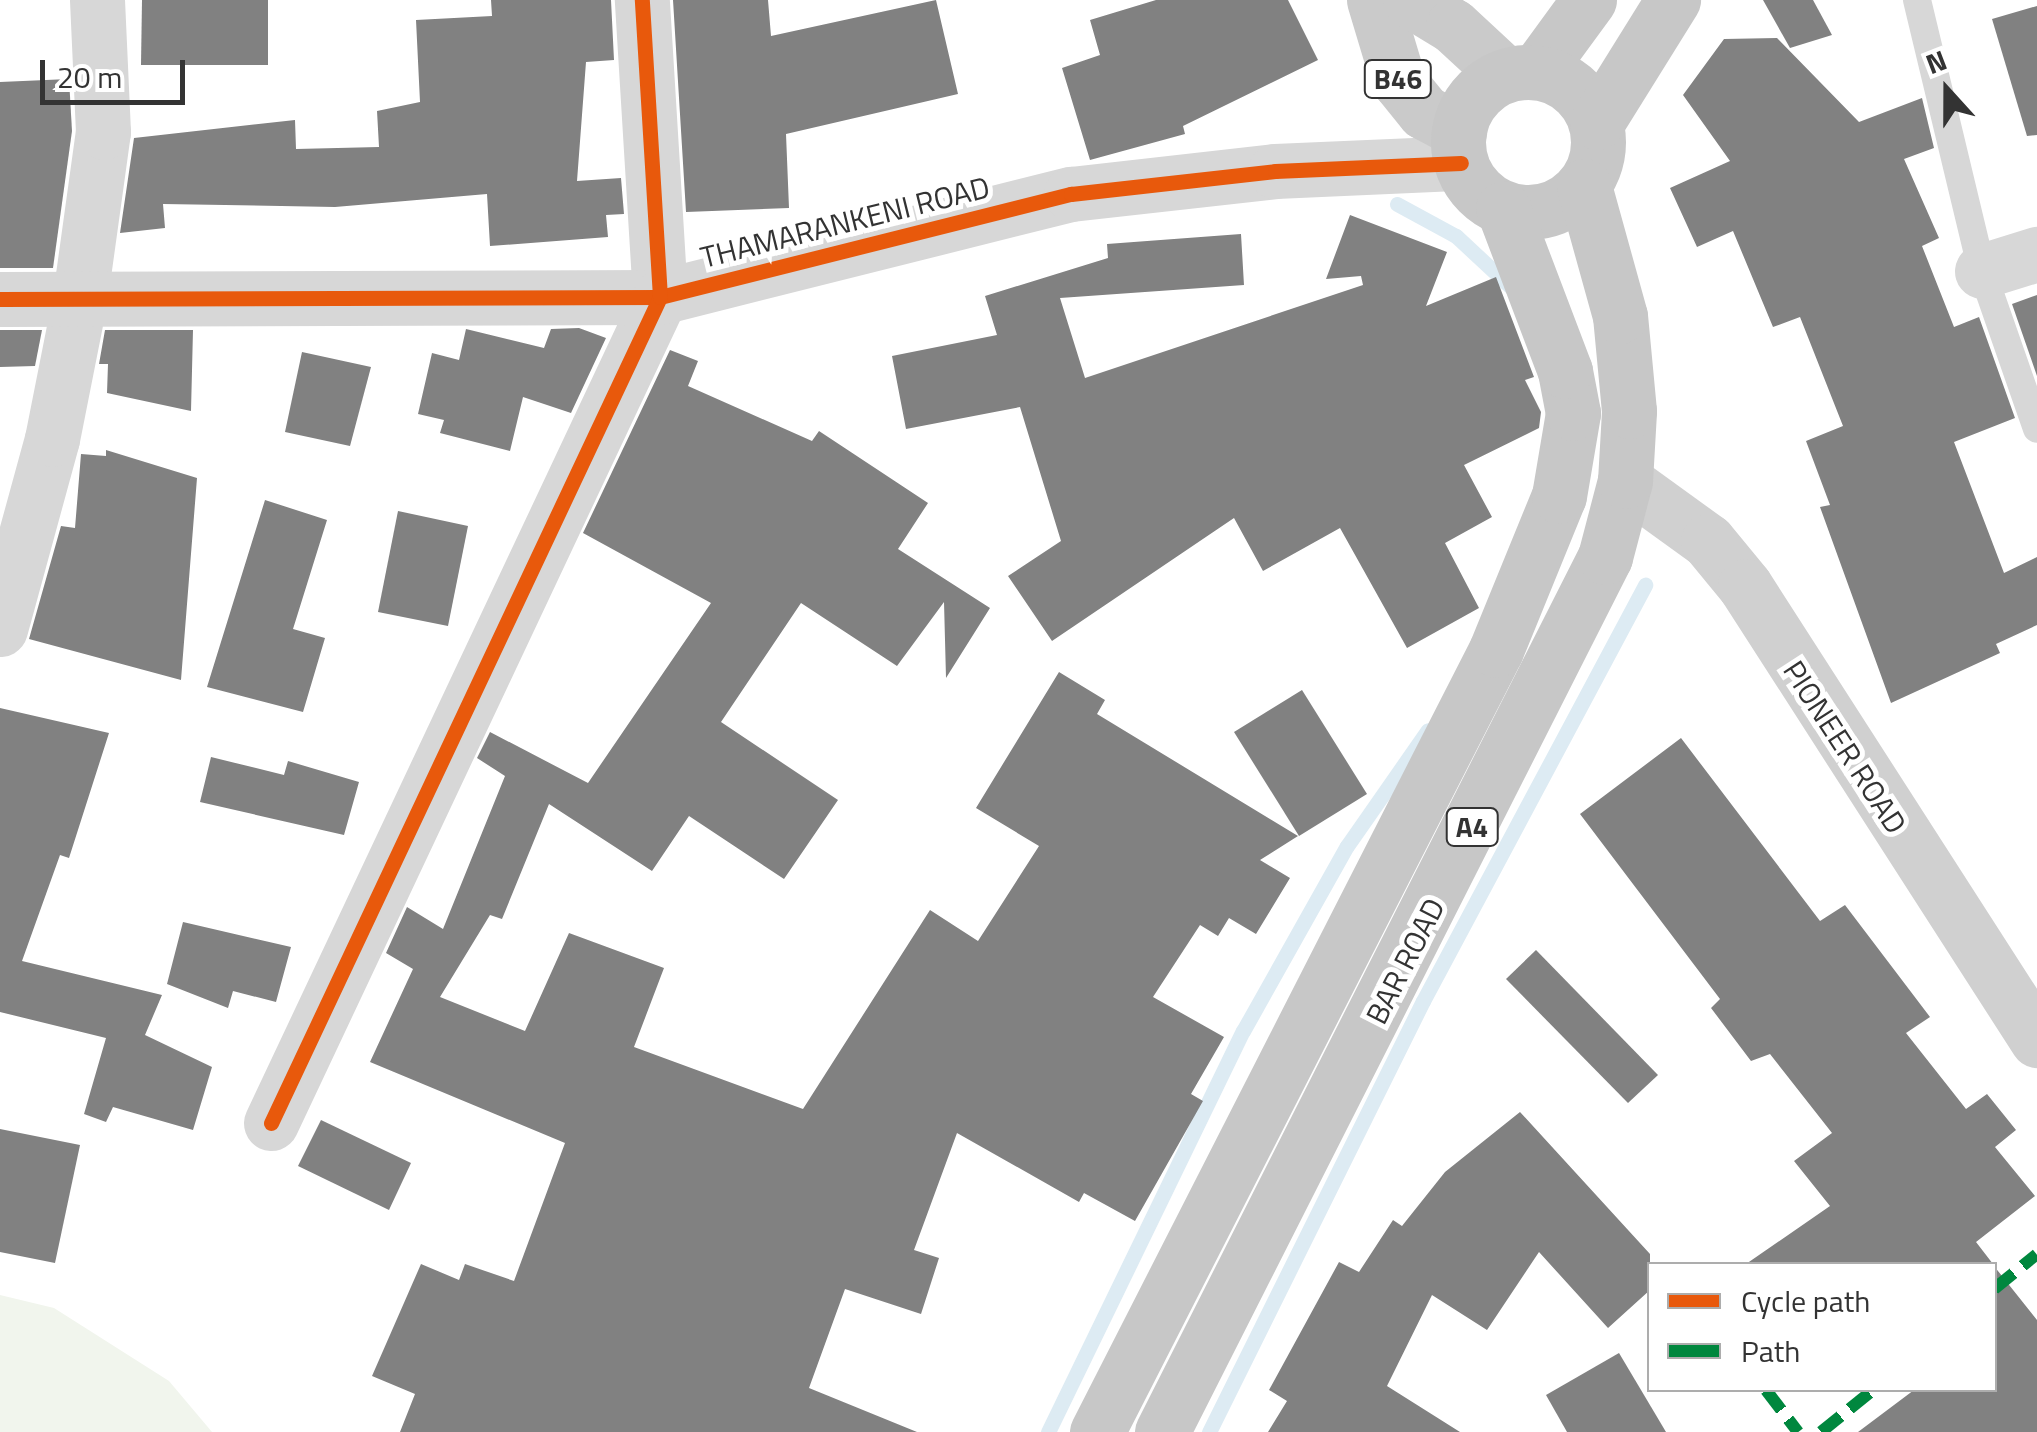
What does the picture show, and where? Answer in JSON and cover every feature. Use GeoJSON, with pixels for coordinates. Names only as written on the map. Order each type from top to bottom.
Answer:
{"type":"FeatureCollection","features":[{"type":"Feature","properties":{"kind":"highway"},"geometry":{"type":"LineString","coordinates":[[1589,0],[1521,73],[1475,96],[1460,147],[1484,198],[1503,208],[1546,210],[1584,186],[1595,166],[1597,122],[1673,0]]}},
{"type":"Feature","properties":{"kind":"highway"},"geometry":{"type":"LineString","coordinates":[[1521,73],[1576,89],[1597,122]]}},
{"type":"Feature","properties":{"kind":"highway","name":"BAR ROAD"},"geometry":{"type":"LineString","coordinates":[[1162,1432],[1589,596],[1625,481],[1629,411],[1620,316],[1584,186]]}},
{"type":"Feature","properties":{"kind":"highway","name":"BAR ROAD"},"geometry":{"type":"LineString","coordinates":[[1097,1432],[1496,650],[1559,496],[1573,413],[1566,371],[1503,208]]}},
{"type":"Feature","properties":{"kind":"main road","name":"B46"},"geometry":{"type":"LineString","coordinates":[[1374,0],[1398,80],[1460,147]]}},
{"type":"Feature","properties":{"kind":"main road","name":"B46"},"geometry":{"type":"LineString","coordinates":[[1410,0],[1521,73]]}},
{"type":"Feature","properties":{"kind":"main road","name":"PIONEER ROAD"},"geometry":{"type":"LineString","coordinates":[[1625,481],[1708,541],[1745,586],[2037,1040]]}},
{"type":"Feature","properties":{"kind":"street"},"geometry":{"type":"LineString","coordinates":[[0,629],[52,439],[80,296],[102,132],[97,0]]}},
{"type":"Feature","properties":{"kind":"street"},"geometry":{"type":"LineString","coordinates":[[272,1123],[660,297],[642,0]]}},
{"type":"Feature","properties":{"kind":"street","name":"THAMARANKENI ROAD"},"geometry":{"type":"LineString","coordinates":[[0,299],[660,297],[1071,194],[1360,164],[1460,147]]}},
{"type":"Feature","properties":{"kind":"street"},"geometry":{"type":"LineString","coordinates":[[1982,272],[2037,254]]}},
{"type":"Feature","properties":{"kind":"lane"},"geometry":{"type":"LineString","coordinates":[[1917,0],[1982,272],[2037,429]]}},
{"type":"Feature","properties":{"kind":"shaded area"},"geometry":{"type":"Polygon","coordinates":[[[0,1295],[54,1308],[169,1381],[212,1432],[0,1432],[0,1295]]]}},
{"type":"Feature","properties":{"kind":"building"},"geometry":{"type":"Polygon","coordinates":[[[142,0],[268,0],[268,65],[141,65],[142,0]]]}},
{"type":"Feature","properties":{"kind":"building"},"geometry":{"type":"Polygon","coordinates":[[[491,0],[611,0],[614,60],[586,62],[577,181],[621,178],[624,214],[606,215],[608,237],[490,246],[487,194],[335,207],[163,204],[165,228],[120,233],[134,138],[295,120],[296,149],[379,147],[377,111],[420,102],[416,20],[492,16],[491,0]]]}},
{"type":"Feature","properties":{"kind":"building"},"geometry":{"type":"Polygon","coordinates":[[[673,0],[768,0],[771,36],[936,0],[958,94],[786,134],[789,208],[686,212],[673,0]]]}},
{"type":"Feature","properties":{"kind":"building"},"geometry":{"type":"Polygon","coordinates":[[[1156,0],[1288,0],[1318,60],[1183,126],[1185,134],[1090,160],[1062,68],[1100,55],[1090,20],[1156,0]]]}},
{"type":"Feature","properties":{"kind":"building"},"geometry":{"type":"Polygon","coordinates":[[[1763,0],[1813,0],[1832,35],[1790,48],[1763,0]]]}},
{"type":"Feature","properties":{"kind":"building"},"geometry":{"type":"Polygon","coordinates":[[[2037,6],[2037,135],[2027,136],[1992,19],[2037,6]]]}},
{"type":"Feature","properties":{"kind":"building"},"geometry":{"type":"Polygon","coordinates":[[[1777,38],[1859,122],[1922,98],[1934,148],[1904,159],[1939,238],[1922,246],[1954,327],[1979,317],[2015,418],[1954,442],[2004,573],[2037,557],[2037,625],[1996,644],[2000,653],[1891,703],[1820,507],[1830,505],[1806,441],[1843,426],[1800,317],[1773,327],[1733,231],[1697,247],[1670,188],[1730,161],[1683,95],[1724,39],[1777,38]]]}},
{"type":"Feature","properties":{"kind":"building"},"geometry":{"type":"Polygon","coordinates":[[[69,79],[72,131],[53,268],[0,268],[0,82],[69,79]]]}},
{"type":"Feature","properties":{"kind":"building"},"geometry":{"type":"Polygon","coordinates":[[[1350,215],[1447,252],[1426,306],[1496,277],[1534,377],[1525,380],[1541,412],[1539,428],[1464,465],[1492,517],[1445,543],[1479,608],[1407,648],[1340,528],[1263,571],[1234,518],[1052,641],[1008,576],[1061,541],[1020,407],[906,429],[892,356],[997,335],[985,296],[1108,258],[1107,244],[1241,234],[1244,285],[1060,298],[1085,378],[1363,285],[1361,276],[1326,279],[1350,215]]]}},
{"type":"Feature","properties":{"kind":"building"},"geometry":{"type":"Polygon","coordinates":[[[2037,295],[2037,376],[2012,304],[2037,295]]]}},
{"type":"Feature","properties":{"kind":"building"},"geometry":{"type":"Polygon","coordinates":[[[579,328],[606,338],[571,413],[523,397],[510,451],[440,433],[444,420],[418,414],[432,353],[459,360],[466,329],[544,348],[551,329],[579,328]]]}},
{"type":"Feature","properties":{"kind":"building"},"geometry":{"type":"Polygon","coordinates":[[[0,330],[42,330],[35,366],[0,367],[0,330]]]}},
{"type":"Feature","properties":{"kind":"building"},"geometry":{"type":"Polygon","coordinates":[[[105,330],[193,330],[191,411],[107,393],[108,364],[99,364],[105,330]]]}},
{"type":"Feature","properties":{"kind":"building"},"geometry":{"type":"Polygon","coordinates":[[[670,350],[698,361],[688,386],[812,441],[819,431],[928,503],[898,549],[990,608],[946,678],[944,602],[897,666],[801,603],[721,722],[838,800],[784,879],[689,816],[652,871],[549,804],[502,919],[490,915],[440,997],[525,1031],[569,933],[664,968],[634,1047],[803,1109],[930,910],[978,941],[1039,846],[976,808],[1059,672],[1105,700],[1097,714],[1298,836],[1260,860],[1290,878],[1256,934],[1229,918],[1218,936],[1200,925],[1153,997],[1224,1037],[1191,1094],[1203,1101],[1135,1221],[1084,1193],[1079,1202],[957,1133],[914,1250],[939,1258],[921,1314],[845,1289],[809,1388],[917,1432],[400,1432],[415,1394],[372,1376],[421,1264],[459,1280],[465,1264],[514,1281],[565,1143],[370,1062],[413,969],[386,953],[407,907],[443,929],[505,776],[477,758],[490,732],[588,783],[711,603],[583,533],[670,350]]]}},
{"type":"Feature","properties":{"kind":"building"},"geometry":{"type":"Polygon","coordinates":[[[302,352],[371,367],[350,446],[285,432],[302,352]]]}},
{"type":"Feature","properties":{"kind":"building"},"geometry":{"type":"Polygon","coordinates":[[[106,450],[197,478],[181,680],[29,639],[61,526],[75,528],[81,454],[106,456],[106,450]]]}},
{"type":"Feature","properties":{"kind":"building"},"geometry":{"type":"Polygon","coordinates":[[[265,500],[327,520],[293,629],[325,638],[303,712],[207,687],[265,500]]]}},
{"type":"Feature","properties":{"kind":"building"},"geometry":{"type":"Polygon","coordinates":[[[398,511],[468,526],[448,626],[378,612],[398,511]]]}},
{"type":"Feature","properties":{"kind":"building"},"geometry":{"type":"Polygon","coordinates":[[[1302,690],[1367,794],[1299,836],[1234,732],[1302,690]]]}},
{"type":"Feature","properties":{"kind":"building"},"geometry":{"type":"Polygon","coordinates":[[[0,708],[109,733],[69,858],[60,855],[22,961],[162,995],[145,1035],[212,1067],[193,1130],[113,1107],[106,1122],[84,1114],[106,1038],[0,1012],[0,708]]]}},
{"type":"Feature","properties":{"kind":"building"},"geometry":{"type":"Polygon","coordinates":[[[1681,738],[1820,921],[1845,905],[1930,1017],[1906,1033],[1966,1109],[1987,1094],[2016,1130],[1995,1147],[2035,1196],[1976,1242],[1991,1262],[1749,1262],[1830,1206],[1794,1161],[1832,1133],[1770,1054],[1751,1061],[1711,1008],[1720,999],[1580,814],[1681,738]]]}},
{"type":"Feature","properties":{"kind":"building"},"geometry":{"type":"Polygon","coordinates":[[[211,757],[284,775],[288,761],[359,782],[344,835],[200,802],[211,757]]]}},
{"type":"Feature","properties":{"kind":"building"},"geometry":{"type":"Polygon","coordinates":[[[183,922],[291,947],[276,1002],[233,991],[228,1008],[167,984],[183,922]]]}},
{"type":"Feature","properties":{"kind":"building"},"geometry":{"type":"Polygon","coordinates":[[[1536,950],[1658,1075],[1628,1103],[1506,979],[1536,950]]]}},
{"type":"Feature","properties":{"kind":"building"},"geometry":{"type":"Polygon","coordinates":[[[1520,1112],[1650,1254],[1647,1293],[1608,1328],[1539,1252],[1487,1330],[1432,1295],[1387,1386],[1460,1432],[1268,1432],[1287,1401],[1269,1390],[1339,1262],[1359,1272],[1393,1220],[1402,1226],[1445,1172],[1520,1112]]]}},
{"type":"Feature","properties":{"kind":"building"},"geometry":{"type":"Polygon","coordinates":[[[321,1120],[411,1163],[389,1210],[298,1166],[321,1120]]]}},
{"type":"Feature","properties":{"kind":"building"},"geometry":{"type":"Polygon","coordinates":[[[0,1129],[80,1145],[55,1263],[0,1252],[0,1129]]]}},
{"type":"Feature","properties":{"kind":"building"},"geometry":{"type":"Polygon","coordinates":[[[1997,1270],[2037,1320],[2037,1432],[1858,1432],[1911,1392],[1997,1392],[1997,1270]]]}},
{"type":"Feature","properties":{"kind":"building"},"geometry":{"type":"Polygon","coordinates":[[[1619,1353],[1666,1432],[1567,1432],[1546,1395],[1619,1353]]]}},
{"type":"Feature","properties":{"kind":"waterway"},"geometry":{"type":"LineString","coordinates":[[1397,204],[1456,236],[1514,290]]}},
{"type":"Feature","properties":{"kind":"waterway"},"geometry":{"type":"LineString","coordinates":[[1209,1432],[1423,1001],[1645,585]]}},
{"type":"Feature","properties":{"kind":"waterway"},"geometry":{"type":"LineString","coordinates":[[1048,1432],[1243,1031],[1347,846],[1428,730]]}},
{"type":"Feature","properties":{"kind":"marked path"},"geometry":{"type":"LineString","coordinates":[[1997,1287],[2037,1254]]}},
{"type":"Feature","properties":{"kind":"marked path"},"geometry":{"type":"LineString","coordinates":[[1768,1392],[1798,1432]]}},
{"type":"Feature","properties":{"kind":"marked path"},"geometry":{"type":"LineString","coordinates":[[1821,1432],[1871,1392]]}},
{"type":"Feature","properties":{"kind":"cycle path"},"geometry":{"type":"LineString","coordinates":[[271,1123],[660,297],[642,0]]}},
{"type":"Feature","properties":{"kind":"cycle path"},"geometry":{"type":"LineString","coordinates":[[0,299],[660,297],[1071,194],[1275,171],[1461,163]]}}]}
